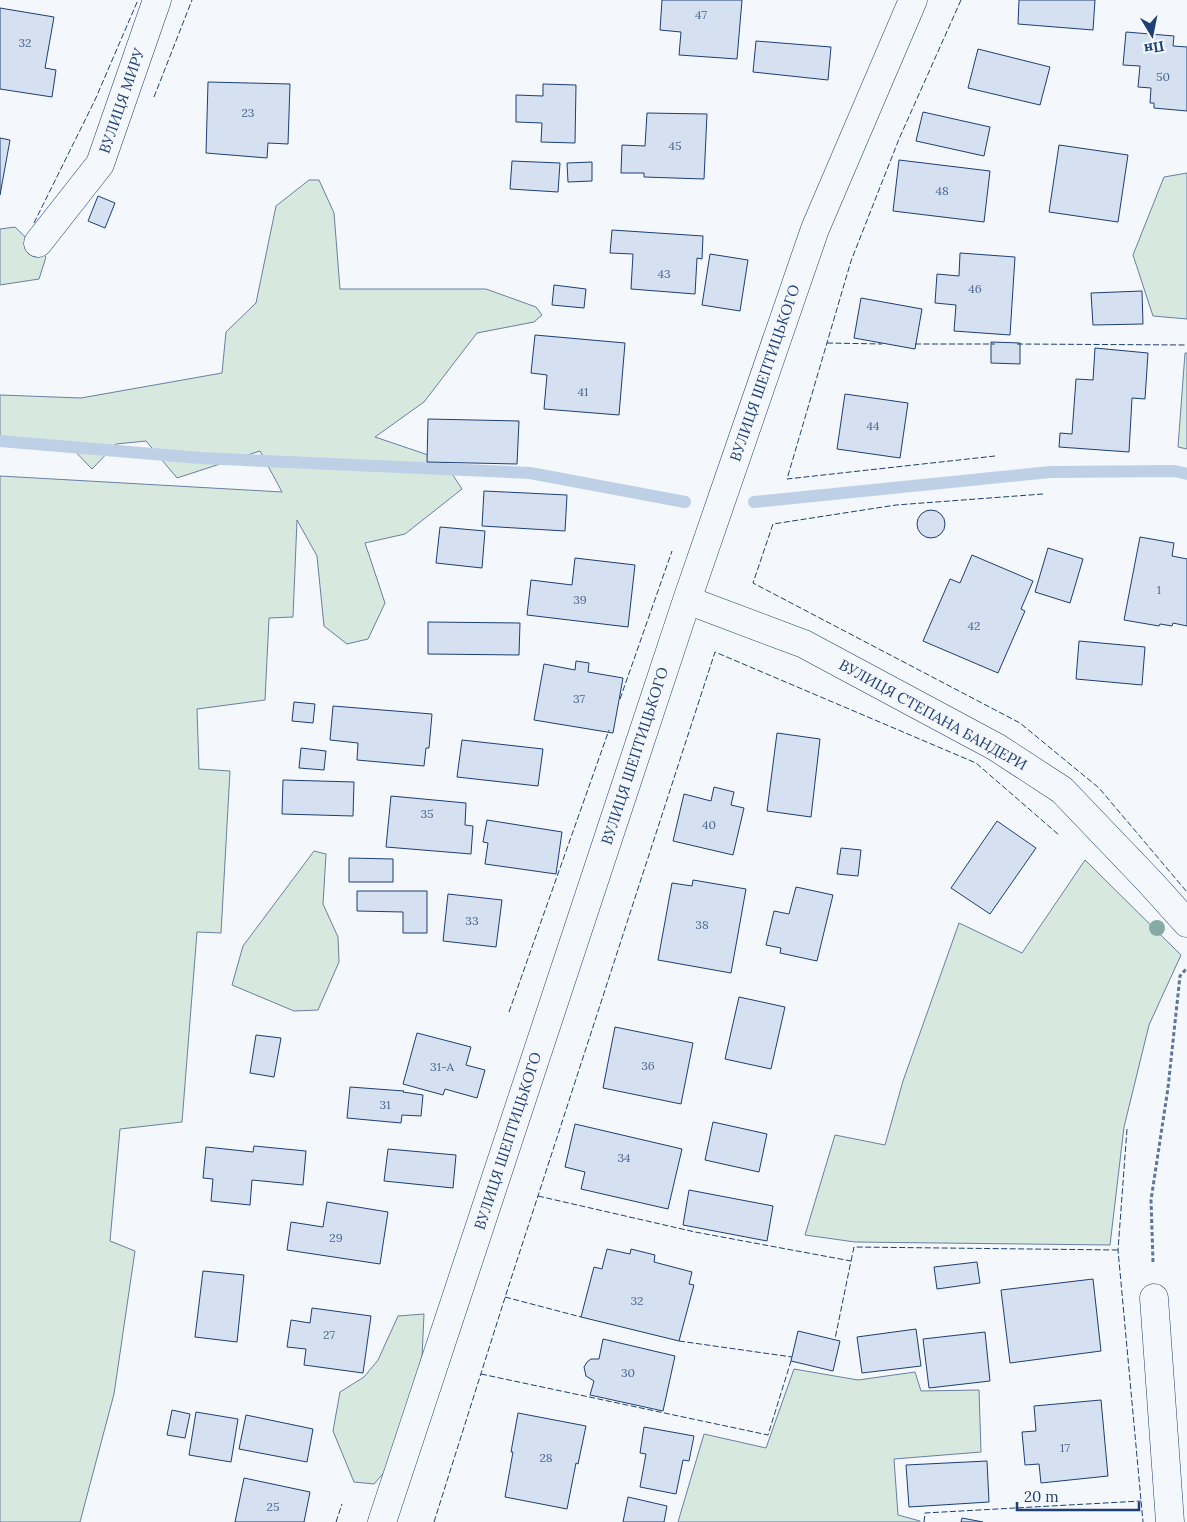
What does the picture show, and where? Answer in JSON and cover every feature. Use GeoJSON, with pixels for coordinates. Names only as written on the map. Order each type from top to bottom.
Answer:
{"type":"FeatureCollection","features":[{"type":"Feature","properties":{"kind":"street","name":"ВУЛИЦЯ МИРУ"},"geometry":{"type":"LineString","coordinates":[[38,244],[100,164],[157,0]]}},
{"type":"Feature","properties":{"kind":"street","name":"ВУЛИЦЯ ШЕПТИЦЬКОГО"},"geometry":{"type":"LineString","coordinates":[[382,1522],[686,600],[816,229],[913,0]]}},
{"type":"Feature","properties":{"kind":"street","name":"ВУЛИЦЯ СТЕПАНА БАНДЕРИ"},"geometry":{"type":"LineString","coordinates":[[686,600],[804,644],[1004,753],[1062,790],[1150,882],[1187,924]]}},
{"type":"Feature","properties":{"kind":"street"},"geometry":{"type":"LineString","coordinates":[[1154,1298],[1170,1522]]}},
{"type":"Feature","properties":{"kind":"path"},"geometry":{"type":"LineString","coordinates":[[1154,1298],[1151,1200],[1168,1088],[1180,976],[1187,968]]}},
{"type":"Feature","properties":{"kind":"shaded area"},"geometry":{"type":"Polygon","coordinates":[[[1187,173],[1187,319],[1153,316],[1133,255],[1164,177],[1187,173]]]}},
{"type":"Feature","properties":{"kind":"shaded area"},"geometry":{"type":"Polygon","coordinates":[[[309,180],[319,180],[334,213],[340,289],[486,289],[536,307],[542,315],[534,322],[477,333],[424,402],[375,437],[443,460],[462,489],[405,534],[365,543],[385,603],[368,639],[347,644],[324,626],[317,556],[297,520],[293,617],[269,618],[265,700],[197,709],[199,769],[230,771],[221,933],[197,932],[182,1122],[120,1129],[110,1241],[135,1251],[114,1394],[80,1522],[0,1522],[0,476],[282,492],[260,451],[177,478],[146,441],[116,444],[92,469],[66,442],[0,446],[0,395],[81,398],[222,373],[226,332],[256,303],[276,206],[309,180]]]}},
{"type":"Feature","properties":{"kind":"shaded area"},"geometry":{"type":"Polygon","coordinates":[[[15,227],[46,257],[39,279],[0,285],[0,229],[15,227]]]}},
{"type":"Feature","properties":{"kind":"shaded area"},"geometry":{"type":"Polygon","coordinates":[[[1185,353],[1187,353],[1187,449],[1178,447],[1185,353]]]}},
{"type":"Feature","properties":{"kind":"shaded area"},"geometry":{"type":"Polygon","coordinates":[[[314,851],[326,854],[323,904],[338,937],[339,962],[318,1010],[294,1011],[232,985],[243,946],[314,851]]]}},
{"type":"Feature","properties":{"kind":"shaded area"},"geometry":{"type":"Polygon","coordinates":[[[1085,860],[1181,955],[1149,1025],[1124,1127],[1110,1245],[855,1242],[805,1235],[835,1135],[885,1145],[903,1081],[959,923],[1022,953],[1085,860]]]}},
{"type":"Feature","properties":{"kind":"shaded area"},"geometry":{"type":"Polygon","coordinates":[[[424,1314],[422,1357],[388,1468],[374,1484],[354,1482],[333,1431],[340,1392],[364,1377],[378,1360],[398,1316],[424,1314]]]}},
{"type":"Feature","properties":{"kind":"shaded area"},"geometry":{"type":"Polygon","coordinates":[[[794,1369],[858,1380],[915,1372],[921,1391],[979,1390],[981,1452],[894,1459],[898,1515],[920,1522],[678,1522],[704,1434],[766,1448],[794,1369]]]}},
{"type":"Feature","properties":{"kind":"building"},"geometry":{"type":"Polygon","coordinates":[[[662,0],[742,0],[737,59],[679,55],[681,32],[660,30],[662,0]]]}},
{"type":"Feature","properties":{"kind":"building"},"geometry":{"type":"Polygon","coordinates":[[[1019,0],[1095,0],[1093,30],[1018,24],[1019,0]]]}},
{"type":"Feature","properties":{"kind":"building"},"geometry":{"type":"Polygon","coordinates":[[[0,8],[54,17],[45,68],[56,70],[52,97],[0,89],[0,8]]]}},
{"type":"Feature","properties":{"kind":"building"},"geometry":{"type":"Polygon","coordinates":[[[1126,32],[1174,36],[1173,46],[1187,47],[1187,111],[1154,108],[1154,103],[1150,103],[1151,88],[1138,87],[1140,66],[1123,65],[1126,32]]]}},
{"type":"Feature","properties":{"kind":"building"},"geometry":{"type":"Polygon","coordinates":[[[756,41],[831,47],[828,80],[753,72],[756,41]]]}},
{"type":"Feature","properties":{"kind":"building"},"geometry":{"type":"Polygon","coordinates":[[[978,49],[1050,67],[1040,105],[968,88],[978,49]]]}},
{"type":"Feature","properties":{"kind":"building"},"geometry":{"type":"Polygon","coordinates":[[[208,82],[290,84],[288,144],[268,143],[267,158],[206,153],[208,82]]]}},
{"type":"Feature","properties":{"kind":"building"},"geometry":{"type":"Polygon","coordinates":[[[543,84],[576,85],[575,143],[541,142],[542,123],[516,122],[516,95],[543,96],[543,84]]]}},
{"type":"Feature","properties":{"kind":"building"},"geometry":{"type":"Polygon","coordinates":[[[923,112],[990,127],[984,156],[916,141],[923,112]]]}},
{"type":"Feature","properties":{"kind":"building"},"geometry":{"type":"Polygon","coordinates":[[[647,113],[707,114],[704,179],[644,177],[644,173],[621,173],[622,145],[645,146],[647,113]]]}},
{"type":"Feature","properties":{"kind":"building"},"geometry":{"type":"Polygon","coordinates":[[[0,138],[10,140],[0,195],[0,138]]]}},
{"type":"Feature","properties":{"kind":"building"},"geometry":{"type":"Polygon","coordinates":[[[1059,145],[1128,155],[1118,222],[1049,212],[1059,145]]]}},
{"type":"Feature","properties":{"kind":"building"},"geometry":{"type":"Polygon","coordinates":[[[899,160],[990,171],[984,222],[893,211],[899,160]]]}},
{"type":"Feature","properties":{"kind":"building"},"geometry":{"type":"Polygon","coordinates":[[[512,161],[560,163],[558,192],[510,189],[512,161]]]}},
{"type":"Feature","properties":{"kind":"building"},"geometry":{"type":"Polygon","coordinates":[[[592,162],[592,181],[568,182],[567,163],[592,162]]]}},
{"type":"Feature","properties":{"kind":"building"},"geometry":{"type":"Polygon","coordinates":[[[98,196],[115,203],[105,228],[88,221],[98,196]]]}},
{"type":"Feature","properties":{"kind":"building"},"geometry":{"type":"Polygon","coordinates":[[[612,230],[703,236],[702,259],[697,258],[695,294],[631,289],[633,254],[610,253],[612,230]]]}},
{"type":"Feature","properties":{"kind":"building"},"geometry":{"type":"Polygon","coordinates":[[[960,253],[1015,257],[1010,335],[954,331],[956,305],[935,303],[937,274],[959,276],[960,253]]]}},
{"type":"Feature","properties":{"kind":"building"},"geometry":{"type":"Polygon","coordinates":[[[710,254],[748,260],[740,311],[702,305],[710,254]]]}},
{"type":"Feature","properties":{"kind":"building"},"geometry":{"type":"Polygon","coordinates":[[[554,285],[586,289],[584,308],[552,305],[554,285]]]}},
{"type":"Feature","properties":{"kind":"building"},"geometry":{"type":"Polygon","coordinates":[[[1142,291],[1143,324],[1093,325],[1091,293],[1142,291]]]}},
{"type":"Feature","properties":{"kind":"building"},"geometry":{"type":"Polygon","coordinates":[[[861,298],[922,309],[915,349],[854,338],[861,298]]]}},
{"type":"Feature","properties":{"kind":"building"},"geometry":{"type":"Polygon","coordinates":[[[535,335],[625,343],[619,415],[544,409],[547,375],[531,373],[535,335]]]}},
{"type":"Feature","properties":{"kind":"building"},"geometry":{"type":"Polygon","coordinates":[[[991,342],[1020,343],[1020,364],[991,363],[991,342]]]}},
{"type":"Feature","properties":{"kind":"building"},"geometry":{"type":"Polygon","coordinates":[[[1095,348],[1148,353],[1145,399],[1132,398],[1129,452],[1059,447],[1060,433],[1072,434],[1076,379],[1093,380],[1095,348]]]}},
{"type":"Feature","properties":{"kind":"building"},"geometry":{"type":"Polygon","coordinates":[[[845,394],[908,403],[900,458],[837,449],[845,394]]]}},
{"type":"Feature","properties":{"kind":"building"},"geometry":{"type":"Polygon","coordinates":[[[428,419],[519,421],[517,464],[427,462],[428,419]]]}},
{"type":"Feature","properties":{"kind":"building"},"geometry":{"type":"Polygon","coordinates":[[[484,491],[567,495],[565,531],[482,526],[484,491]]]}},
{"type":"Feature","properties":{"kind":"building"},"geometry":{"type":"Polygon","coordinates":[[[931,510],[941,514],[945,524],[941,534],[931,538],[921,534],[917,524],[921,514],[931,510]]]}},
{"type":"Feature","properties":{"kind":"building"},"geometry":{"type":"Polygon","coordinates":[[[440,527],[485,531],[482,568],[436,563],[440,527]]]}},
{"type":"Feature","properties":{"kind":"building"},"geometry":{"type":"Polygon","coordinates":[[[1140,537],[1174,543],[1172,556],[1187,559],[1187,626],[1173,623],[1172,626],[1160,624],[1159,626],[1124,620],[1140,537]]]}},
{"type":"Feature","properties":{"kind":"building"},"geometry":{"type":"Polygon","coordinates":[[[1048,548],[1083,559],[1070,603],[1035,592],[1048,548]]]}},
{"type":"Feature","properties":{"kind":"building"},"geometry":{"type":"Polygon","coordinates":[[[972,555],[1033,581],[1021,609],[1025,611],[998,673],[923,641],[950,579],[960,583],[972,555]]]}},
{"type":"Feature","properties":{"kind":"building"},"geometry":{"type":"Polygon","coordinates":[[[575,558],[635,565],[628,627],[527,615],[531,580],[572,585],[575,558]]]}},
{"type":"Feature","properties":{"kind":"building"},"geometry":{"type":"Polygon","coordinates":[[[428,622],[520,623],[519,655],[428,654],[428,622]]]}},
{"type":"Feature","properties":{"kind":"building"},"geometry":{"type":"Polygon","coordinates":[[[1079,641],[1145,647],[1142,685],[1076,679],[1079,641]]]}},
{"type":"Feature","properties":{"kind":"building"},"geometry":{"type":"Polygon","coordinates":[[[576,661],[589,663],[588,672],[623,678],[613,733],[534,720],[544,664],[575,670],[576,661]]]}},
{"type":"Feature","properties":{"kind":"building"},"geometry":{"type":"Polygon","coordinates":[[[294,702],[315,704],[313,723],[292,721],[294,702]]]}},
{"type":"Feature","properties":{"kind":"building"},"geometry":{"type":"Polygon","coordinates":[[[333,706],[432,714],[429,748],[426,748],[424,766],[357,760],[358,743],[330,740],[333,706]]]}},
{"type":"Feature","properties":{"kind":"building"},"geometry":{"type":"Polygon","coordinates":[[[777,733],[820,739],[811,817],[767,811],[777,733]]]}},
{"type":"Feature","properties":{"kind":"building"},"geometry":{"type":"Polygon","coordinates":[[[462,740],[543,749],[538,786],[457,777],[462,740]]]}},
{"type":"Feature","properties":{"kind":"building"},"geometry":{"type":"Polygon","coordinates":[[[301,748],[326,751],[324,770],[299,768],[301,748]]]}},
{"type":"Feature","properties":{"kind":"building"},"geometry":{"type":"Polygon","coordinates":[[[283,780],[354,782],[353,816],[282,814],[283,780]]]}},
{"type":"Feature","properties":{"kind":"building"},"geometry":{"type":"Polygon","coordinates":[[[714,787],[734,792],[731,805],[744,808],[733,855],[673,841],[684,794],[711,801],[714,787]]]}},
{"type":"Feature","properties":{"kind":"building"},"geometry":{"type":"Polygon","coordinates":[[[391,796],[466,803],[465,825],[473,826],[471,854],[386,847],[391,796]]]}},
{"type":"Feature","properties":{"kind":"building"},"geometry":{"type":"Polygon","coordinates":[[[487,820],[562,832],[556,874],[485,864],[488,843],[483,842],[487,820]]]}},
{"type":"Feature","properties":{"kind":"building"},"geometry":{"type":"Polygon","coordinates":[[[997,821],[1036,848],[990,914],[951,888],[997,821]]]}},
{"type":"Feature","properties":{"kind":"building"},"geometry":{"type":"Polygon","coordinates":[[[841,848],[861,850],[858,876],[837,874],[841,848]]]}},
{"type":"Feature","properties":{"kind":"building"},"geometry":{"type":"Polygon","coordinates":[[[349,858],[393,859],[393,882],[349,882],[349,858]]]}},
{"type":"Feature","properties":{"kind":"building"},"geometry":{"type":"Polygon","coordinates":[[[693,880],[746,889],[731,973],[658,960],[672,883],[692,886],[693,880]]]}},
{"type":"Feature","properties":{"kind":"building"},"geometry":{"type":"Polygon","coordinates":[[[796,887],[833,895],[817,961],[780,953],[781,948],[766,945],[774,911],[789,914],[796,887]]]}},
{"type":"Feature","properties":{"kind":"building"},"geometry":{"type":"Polygon","coordinates":[[[357,891],[427,891],[427,933],[403,933],[403,912],[357,911],[357,891]]]}},
{"type":"Feature","properties":{"kind":"building"},"geometry":{"type":"Polygon","coordinates":[[[448,894],[502,900],[496,947],[443,941],[448,894]]]}},
{"type":"Feature","properties":{"kind":"building"},"geometry":{"type":"Polygon","coordinates":[[[739,997],[785,1007],[771,1069],[725,1059],[739,997]]]}},
{"type":"Feature","properties":{"kind":"building"},"geometry":{"type":"Polygon","coordinates":[[[615,1027],[693,1043],[681,1104],[603,1088],[615,1027]]]}},
{"type":"Feature","properties":{"kind":"building"},"geometry":{"type":"Polygon","coordinates":[[[417,1033],[471,1047],[466,1065],[485,1070],[477,1098],[445,1089],[443,1095],[403,1084],[417,1033]]]}},
{"type":"Feature","properties":{"kind":"building"},"geometry":{"type":"Polygon","coordinates":[[[256,1035],[281,1038],[274,1077],[250,1073],[256,1035]]]}},
{"type":"Feature","properties":{"kind":"building"},"geometry":{"type":"Polygon","coordinates":[[[350,1087],[404,1091],[423,1095],[421,1116],[402,1115],[401,1123],[347,1118],[350,1087]]]}},
{"type":"Feature","properties":{"kind":"building"},"geometry":{"type":"Polygon","coordinates":[[[713,1122],[767,1134],[759,1172],[705,1160],[713,1122]]]}},
{"type":"Feature","properties":{"kind":"building"},"geometry":{"type":"Polygon","coordinates":[[[575,1124],[682,1149],[668,1209],[581,1189],[585,1172],[565,1167],[575,1124]]]}},
{"type":"Feature","properties":{"kind":"building"},"geometry":{"type":"Polygon","coordinates":[[[254,1146],[306,1151],[303,1185],[252,1180],[250,1205],[211,1201],[213,1179],[203,1178],[206,1147],[253,1152],[254,1146]]]}},
{"type":"Feature","properties":{"kind":"building"},"geometry":{"type":"Polygon","coordinates":[[[388,1149],[456,1155],[453,1188],[384,1181],[388,1149]]]}},
{"type":"Feature","properties":{"kind":"building"},"geometry":{"type":"Polygon","coordinates":[[[689,1190],[773,1206],[767,1241],[683,1225],[689,1190]]]}},
{"type":"Feature","properties":{"kind":"building"},"geometry":{"type":"Polygon","coordinates":[[[327,1202],[388,1212],[380,1264],[287,1250],[291,1222],[323,1227],[327,1202]]]}},
{"type":"Feature","properties":{"kind":"building"},"geometry":{"type":"Polygon","coordinates":[[[607,1249],[630,1254],[631,1249],[655,1255],[654,1262],[692,1272],[689,1284],[694,1285],[679,1341],[581,1317],[594,1267],[602,1269],[607,1249]]]}},
{"type":"Feature","properties":{"kind":"building"},"geometry":{"type":"Polygon","coordinates":[[[977,1262],[980,1283],[937,1289],[934,1267],[977,1262]]]}},
{"type":"Feature","properties":{"kind":"building"},"geometry":{"type":"Polygon","coordinates":[[[203,1271],[244,1275],[237,1342],[195,1337],[203,1271]]]}},
{"type":"Feature","properties":{"kind":"building"},"geometry":{"type":"Polygon","coordinates":[[[1093,1279],[1101,1351],[1010,1363],[1001,1290],[1093,1279]]]}},
{"type":"Feature","properties":{"kind":"building"},"geometry":{"type":"Polygon","coordinates":[[[312,1308],[371,1316],[363,1373],[304,1365],[306,1349],[287,1347],[291,1320],[310,1323],[312,1308]]]}},
{"type":"Feature","properties":{"kind":"building"},"geometry":{"type":"Polygon","coordinates":[[[916,1329],[921,1366],[862,1373],[857,1337],[916,1329]]]}},
{"type":"Feature","properties":{"kind":"building"},"geometry":{"type":"Polygon","coordinates":[[[798,1331],[840,1341],[833,1371],[791,1361],[798,1331]]]}},
{"type":"Feature","properties":{"kind":"building"},"geometry":{"type":"Polygon","coordinates":[[[985,1332],[990,1381],[929,1388],[923,1339],[985,1332]]]}},
{"type":"Feature","properties":{"kind":"building"},"geometry":{"type":"Polygon","coordinates":[[[603,1339],[675,1356],[663,1411],[590,1395],[594,1381],[586,1376],[584,1367],[591,1359],[599,1359],[603,1339]]]}},
{"type":"Feature","properties":{"kind":"building"},"geometry":{"type":"Polygon","coordinates":[[[1101,1400],[1108,1476],[1041,1483],[1039,1464],[1025,1465],[1022,1432],[1036,1431],[1034,1406],[1101,1400]]]}},
{"type":"Feature","properties":{"kind":"building"},"geometry":{"type":"Polygon","coordinates":[[[172,1410],[190,1414],[185,1438],[167,1435],[172,1410]]]}},
{"type":"Feature","properties":{"kind":"building"},"geometry":{"type":"Polygon","coordinates":[[[196,1412],[238,1419],[231,1462],[189,1455],[196,1412]]]}},
{"type":"Feature","properties":{"kind":"building"},"geometry":{"type":"Polygon","coordinates":[[[518,1413],[586,1426],[567,1509],[505,1497],[518,1413]]]}},
{"type":"Feature","properties":{"kind":"building"},"geometry":{"type":"Polygon","coordinates":[[[246,1415],[313,1429],[307,1462],[239,1449],[246,1415]]]}},
{"type":"Feature","properties":{"kind":"building"},"geometry":{"type":"Polygon","coordinates":[[[644,1427],[694,1436],[689,1461],[683,1460],[676,1494],[640,1487],[646,1454],[640,1453],[644,1427]]]}},
{"type":"Feature","properties":{"kind":"building"},"geometry":{"type":"Polygon","coordinates":[[[987,1461],[989,1502],[909,1507],[906,1465],[987,1461]]]}},
{"type":"Feature","properties":{"kind":"building"},"geometry":{"type":"Polygon","coordinates":[[[244,1478],[310,1492],[304,1522],[235,1522],[244,1478]]]}},
{"type":"Feature","properties":{"kind":"building"},"geometry":{"type":"Polygon","coordinates":[[[628,1497],[667,1506],[664,1522],[623,1522],[628,1497]]]}},
{"type":"Feature","properties":{"kind":"building"},"geometry":{"type":"Polygon","coordinates":[[[962,1518],[983,1522],[961,1522],[962,1518]]]}},
{"type":"Feature","properties":{"kind":"waterway"},"geometry":{"type":"LineString","coordinates":[[0,441],[200,458],[530,473],[685,502]]}},
{"type":"Feature","properties":{"kind":"waterway"},"geometry":{"type":"LineString","coordinates":[[754,502],[1050,472],[1175,471],[1187,474]]}},
{"type":"Feature","properties":{"kind":"fence"},"geometry":{"type":"LineString","coordinates":[[34,223],[95,100],[138,0]]}},
{"type":"Feature","properties":{"kind":"fence"},"geometry":{"type":"LineString","coordinates":[[154,97],[192,0]]}},
{"type":"Feature","properties":{"kind":"fence"},"geometry":{"type":"LineString","coordinates":[[961,0],[899,139],[851,261],[787,479],[995,456]]}},
{"type":"Feature","properties":{"kind":"fence"},"geometry":{"type":"LineString","coordinates":[[827,343],[882,344]]}},
{"type":"Feature","properties":{"kind":"fence"},"geometry":{"type":"LineString","coordinates":[[915,344],[995,344]]}},
{"type":"Feature","properties":{"kind":"fence"},"geometry":{"type":"LineString","coordinates":[[1017,344],[1187,345]]}},
{"type":"Feature","properties":{"kind":"fence"},"geometry":{"type":"LineString","coordinates":[[1043,494],[896,505],[773,524],[753,583],[1020,723],[1099,788],[1187,892]]}},
{"type":"Feature","properties":{"kind":"fence"},"geometry":{"type":"LineString","coordinates":[[620,699],[672,551]]}},
{"type":"Feature","properties":{"kind":"fence"},"geometry":{"type":"LineString","coordinates":[[434,1522],[715,652],[976,763],[1059,835]]}},
{"type":"Feature","properties":{"kind":"fence"},"geometry":{"type":"LineString","coordinates":[[509,1012],[609,730]]}},
{"type":"Feature","properties":{"kind":"fence"},"geometry":{"type":"LineString","coordinates":[[1127,1129],[1118,1250],[1143,1522]]}},
{"type":"Feature","properties":{"kind":"fence"},"geometry":{"type":"LineString","coordinates":[[538,1196],[695,1232],[851,1261],[835,1339]]}},
{"type":"Feature","properties":{"kind":"fence"},"geometry":{"type":"LineString","coordinates":[[851,1261],[854,1247],[1118,1250]]}},
{"type":"Feature","properties":{"kind":"fence"},"geometry":{"type":"LineString","coordinates":[[505,1297],[581,1317]]}},
{"type":"Feature","properties":{"kind":"fence"},"geometry":{"type":"LineString","coordinates":[[679,1341],[792,1357]]}},
{"type":"Feature","properties":{"kind":"fence"},"geometry":{"type":"LineString","coordinates":[[481,1374],[768,1435],[791,1361]]}},
{"type":"Feature","properties":{"kind":"fence"},"geometry":{"type":"LineString","coordinates":[[924,1522],[925,1513],[1141,1501]]}},
{"type":"Feature","properties":{"kind":"fence"},"geometry":{"type":"LineString","coordinates":[[336,1522],[342,1504]]}}]}
